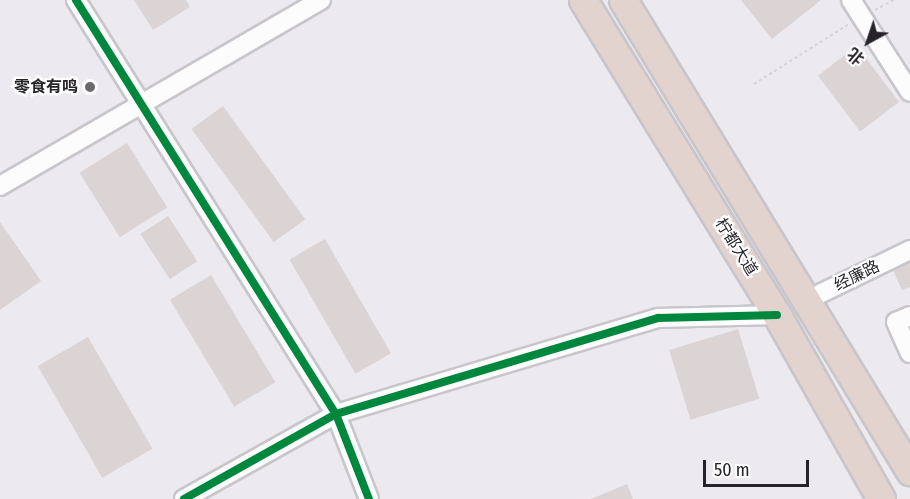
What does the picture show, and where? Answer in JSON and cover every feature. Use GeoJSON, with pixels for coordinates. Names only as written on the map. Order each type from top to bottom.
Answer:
{"type":"FeatureCollection","features":[{"type":"Feature","properties":{"kind":"highway","name":"柠都大道"},"geometry":{"type":"LineString","coordinates":[[583,0],[777,315],[881,499]]}},
{"type":"Feature","properties":{"kind":"highway","name":"柠都大道"},"geometry":{"type":"LineString","coordinates":[[623,0],[803,302],[903,442],[910,471]]}},
{"type":"Feature","properties":{"kind":"street"},"geometry":{"type":"LineString","coordinates":[[76,0],[336,414],[369,499]]}},
{"type":"Feature","properties":{"kind":"street"},"geometry":{"type":"LineString","coordinates":[[0,186],[143,106],[321,0]]}},
{"type":"Feature","properties":{"kind":"street"},"geometry":{"type":"LineString","coordinates":[[851,0],[910,92]]}},
{"type":"Feature","properties":{"kind":"street","name":"经廉路"},"geometry":{"type":"LineString","coordinates":[[803,302],[910,250]]}},
{"type":"Feature","properties":{"kind":"street"},"geometry":{"type":"LineString","coordinates":[[184,499],[336,414],[658,318],[777,315]]}},
{"type":"Feature","properties":{"kind":"street"},"geometry":{"type":"LineString","coordinates":[[910,316],[896,322],[910,353]]}},
{"type":"Feature","properties":{"kind":"path"},"geometry":{"type":"LineString","coordinates":[[754,84],[862,16],[894,0]]}},
{"type":"Feature","properties":{"kind":"building"},"geometry":{"type":"Polygon","coordinates":[[[134,0],[186,0],[190,7],[153,30],[134,0]]]}},
{"type":"Feature","properties":{"kind":"building"},"geometry":{"type":"Polygon","coordinates":[[[741,0],[821,0],[772,39],[741,0]]]}},
{"type":"Feature","properties":{"kind":"building"},"geometry":{"type":"Polygon","coordinates":[[[857,46],[899,102],[860,131],[818,75],[857,46]]]}},
{"type":"Feature","properties":{"kind":"building"},"geometry":{"type":"Polygon","coordinates":[[[223,106],[305,219],[274,242],[191,129],[223,106]]]}},
{"type":"Feature","properties":{"kind":"building"},"geometry":{"type":"Polygon","coordinates":[[[127,143],[167,207],[120,237],[80,173],[127,143]]]}},
{"type":"Feature","properties":{"kind":"building"},"geometry":{"type":"Polygon","coordinates":[[[168,216],[197,261],[170,279],[140,234],[168,216]]]}},
{"type":"Feature","properties":{"kind":"building"},"geometry":{"type":"Polygon","coordinates":[[[0,222],[41,281],[0,310],[0,222]]]}},
{"type":"Feature","properties":{"kind":"building"},"geometry":{"type":"Polygon","coordinates":[[[325,239],[391,353],[355,374],[289,260],[325,239]]]}},
{"type":"Feature","properties":{"kind":"building"},"geometry":{"type":"Polygon","coordinates":[[[910,257],[910,287],[902,290],[891,266],[910,257]]]}},
{"type":"Feature","properties":{"kind":"building"},"geometry":{"type":"Polygon","coordinates":[[[211,275],[275,382],[234,407],[170,300],[211,275]]]}},
{"type":"Feature","properties":{"kind":"building"},"geometry":{"type":"Polygon","coordinates":[[[738,329],[759,399],[690,420],[669,350],[738,329]]]}},
{"type":"Feature","properties":{"kind":"building"},"geometry":{"type":"Polygon","coordinates":[[[88,337],[153,449],[102,478],[38,366],[88,337]]]}},
{"type":"Feature","properties":{"kind":"building"},"geometry":{"type":"Polygon","coordinates":[[[627,484],[633,499],[591,499],[627,484]]]}},
{"type":"Feature","properties":{"kind":"cycle path"},"geometry":{"type":"LineString","coordinates":[[76,0],[336,414],[369,499]]}},
{"type":"Feature","properties":{"kind":"cycle path"},"geometry":{"type":"LineString","coordinates":[[184,499],[336,414],[658,318],[777,315]]}},
{"type":"Feature","properties":{"kind":"place","name":"零食有鸣"},"geometry":{"type":"Point","coordinates":[90,87]}}]}
